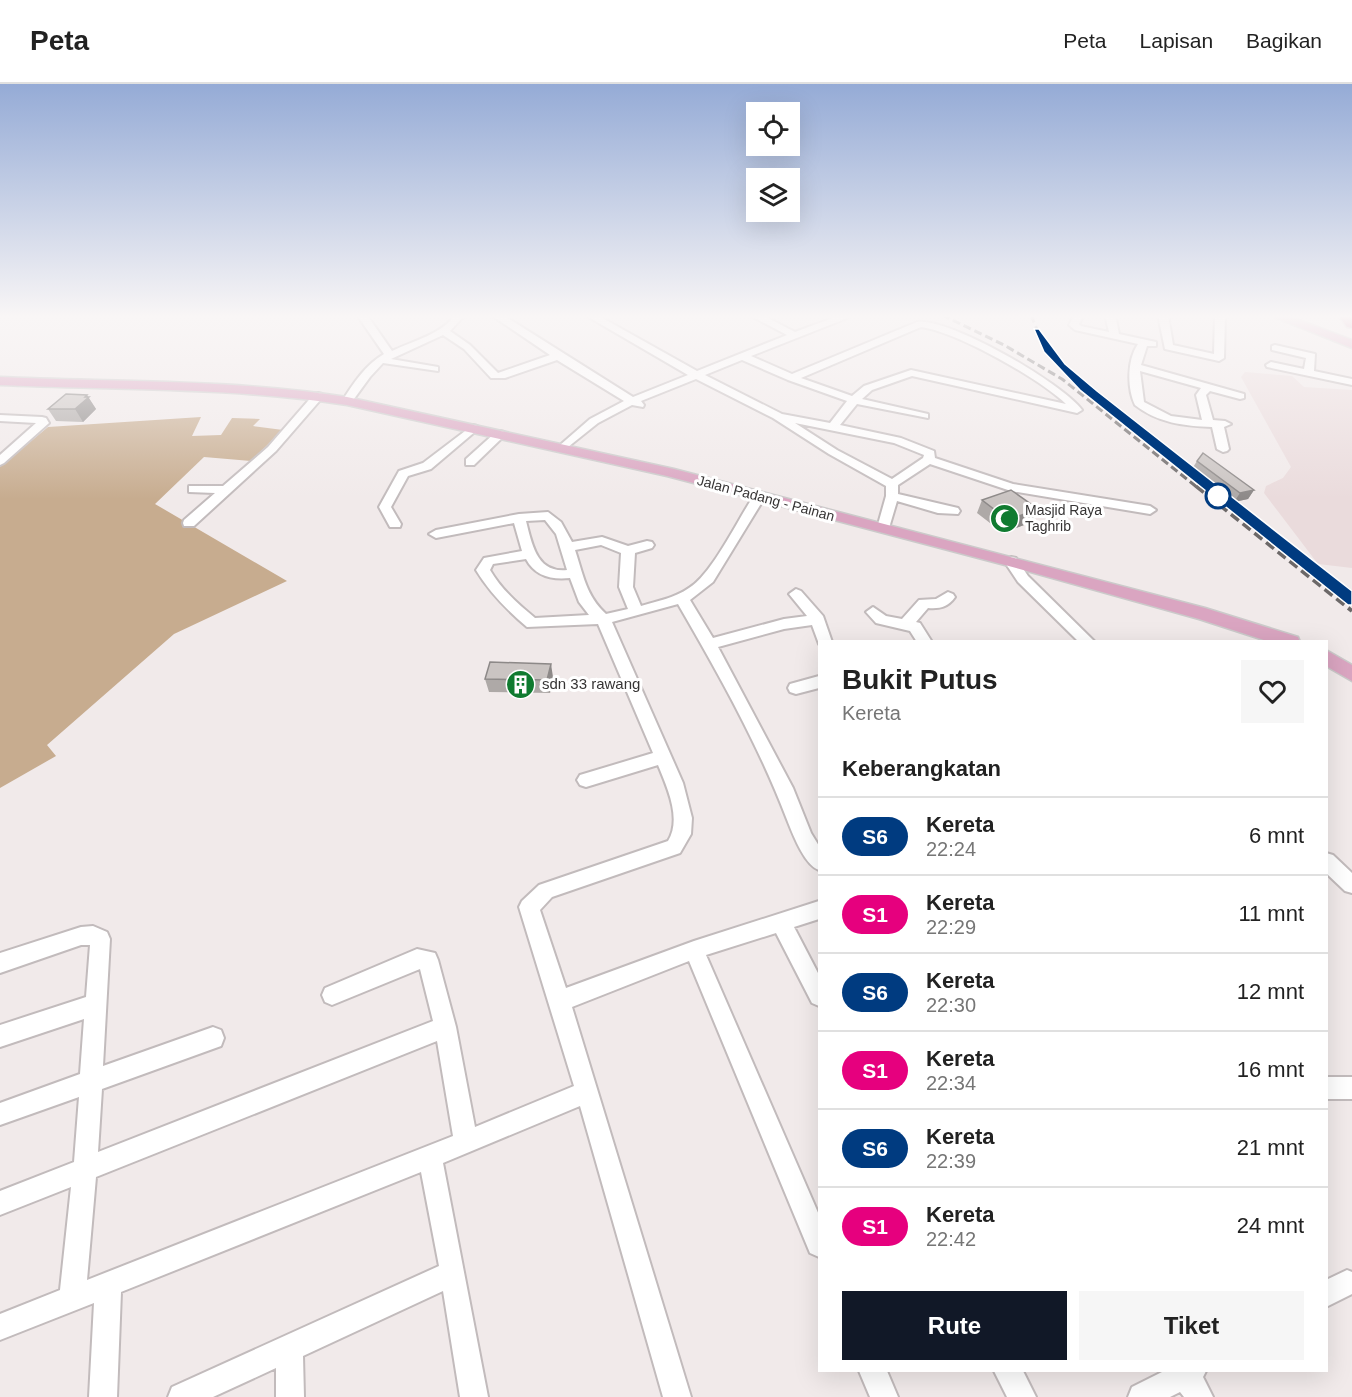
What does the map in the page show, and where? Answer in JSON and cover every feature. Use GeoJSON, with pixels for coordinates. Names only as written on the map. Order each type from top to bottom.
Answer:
{"type":"FeatureCollection","features":[{"type":"Feature","properties":{"kind":"main road","name":"Jalan Padang - Painan"},"geometry":{"type":"LineString","coordinates":[[0,381],[233,387],[346,401],[563,448],[883,528],[1205,614],[1285,640]]}},
{"type":"Feature","properties":{"kind":"main road"},"geometry":{"type":"LineString","coordinates":[[1328,658],[1352,674]]}},
{"type":"Feature","properties":{"kind":"street"},"geometry":{"type":"LineString","coordinates":[[346,401],[365,376]]}},
{"type":"Feature","properties":{"kind":"street"},"geometry":{"type":"LineString","coordinates":[[591,376],[643,408]]}},
{"type":"Feature","properties":{"kind":"street"},"geometry":{"type":"LineString","coordinates":[[563,448],[594,421],[632,401],[693,376]]}},
{"type":"Feature","properties":{"kind":"street"},"geometry":{"type":"LineString","coordinates":[[699,376],[777,416],[892,490],[941,511],[954,511]]}},
{"type":"Feature","properties":{"kind":"street"},"geometry":{"type":"LineString","coordinates":[[788,376],[854,400],[924,416]]}},
{"type":"Feature","properties":{"kind":"street"},"geometry":{"type":"LineString","coordinates":[[792,378],[796,376]]}},
{"type":"Feature","properties":{"kind":"street"},"geometry":{"type":"LineString","coordinates":[[833,427],[854,400],[868,388],[900,376]]}},
{"type":"Feature","properties":{"kind":"street"},"geometry":{"type":"LineString","coordinates":[[930,376],[1077,410],[1055,389],[1031,376]]}},
{"type":"Feature","properties":{"kind":"street"},"geometry":{"type":"LineString","coordinates":[[1136,376],[1139,403],[1147,411],[1170,420],[1217,424]]}},
{"type":"Feature","properties":{"kind":"street"},"geometry":{"type":"LineString","coordinates":[[1170,376],[1240,396]]}},
{"type":"Feature","properties":{"kind":"street"},"geometry":{"type":"LineString","coordinates":[[1324,376],[1352,382]]}},
{"type":"Feature","properties":{"kind":"street"},"geometry":{"type":"LineString","coordinates":[[1208,387],[1201,395],[1217,424],[1223,449]]}},
{"type":"Feature","properties":{"kind":"street"},"geometry":{"type":"LineString","coordinates":[[189,523],[272,449],[318,396]]}},
{"type":"Feature","properties":{"kind":"street"},"geometry":{"type":"LineString","coordinates":[[777,416],[911,444],[930,453],[929,460],[892,490],[883,528]]}},
{"type":"Feature","properties":{"kind":"street"},"geometry":{"type":"LineString","coordinates":[[0,418],[42,420],[43,423],[0,461]]}},
{"type":"Feature","properties":{"kind":"street"},"geometry":{"type":"LineString","coordinates":[[395,524],[385,507],[403,474],[427,466],[473,428]]}},
{"type":"Feature","properties":{"kind":"street"},"geometry":{"type":"LineString","coordinates":[[470,462],[500,434]]}},
{"type":"Feature","properties":{"kind":"street"},"geometry":{"type":"LineString","coordinates":[[929,460],[1011,487],[1150,510]]}},
{"type":"Feature","properties":{"kind":"street"},"geometry":{"type":"LineString","coordinates":[[193,489],[226,490]]}},
{"type":"Feature","properties":{"kind":"street"},"geometry":{"type":"LineString","coordinates":[[528,554],[489,561],[484,565],[483,570],[506,601],[532,623],[603,619],[636,612],[682,598],[708,579],[759,497]]}},
{"type":"Feature","properties":{"kind":"street"},"geometry":{"type":"LineString","coordinates":[[436,534],[519,518],[548,516],[553,520],[568,547],[586,602],[603,619],[674,783],[683,818],[682,834],[674,847],[546,891],[529,906],[560,1001],[677,1397]]}},
{"type":"Feature","properties":{"kind":"street"},"geometry":{"type":"LineString","coordinates":[[519,518],[528,554],[537,567],[550,574],[562,576],[576,573]]}},
{"type":"Feature","properties":{"kind":"street"},"geometry":{"type":"LineString","coordinates":[[568,547],[602,541],[628,551],[646,545]]}},
{"type":"Feature","properties":{"kind":"street"},"geometry":{"type":"LineString","coordinates":[[628,551],[626,587],[636,612]]}},
{"type":"Feature","properties":{"kind":"street"},"geometry":{"type":"LineString","coordinates":[[1011,561],[1023,579],[1086,640]]}},
{"type":"Feature","properties":{"kind":"street"},"geometry":{"type":"LineString","coordinates":[[796,594],[818,619],[824,640]]}},
{"type":"Feature","properties":{"kind":"street"},"geometry":{"type":"LineString","coordinates":[[906,624],[924,603],[939,604],[948,597]]}},
{"type":"Feature","properties":{"kind":"street"},"geometry":{"type":"LineString","coordinates":[[682,598],[709,644],[784,788],[803,836],[818,860]]}},
{"type":"Feature","properties":{"kind":"street"},"geometry":{"type":"LineString","coordinates":[[873,612],[881,620],[906,624],[918,630],[924,640]]}},
{"type":"Feature","properties":{"kind":"street"},"geometry":{"type":"LineString","coordinates":[[709,644],[783,624],[818,619]]}},
{"type":"Feature","properties":{"kind":"street"},"geometry":{"type":"LineString","coordinates":[[796,688],[818,682]]}},
{"type":"Feature","properties":{"kind":"street"},"geometry":{"type":"LineString","coordinates":[[586,780],[662,757]]}},
{"type":"Feature","properties":{"kind":"street"},"geometry":{"type":"LineString","coordinates":[[1328,863],[1352,885]]}},
{"type":"Feature","properties":{"kind":"street"},"geometry":{"type":"LineString","coordinates":[[560,1001],[694,950],[818,909]]}},
{"type":"Feature","properties":{"kind":"street"},"geometry":{"type":"LineString","coordinates":[[782,922],[818,994]]}},
{"type":"Feature","properties":{"kind":"street"},"geometry":{"type":"LineString","coordinates":[[0,963],[81,936],[93,935],[100,939],[92,1082],[72,1299]]}},
{"type":"Feature","properties":{"kind":"street"},"geometry":{"type":"LineString","coordinates":[[694,950],[818,1242]]}},
{"type":"Feature","properties":{"kind":"street"},"geometry":{"type":"LineString","coordinates":[[332,995],[422,958],[428,960],[445,1027],[466,1141]]}},
{"type":"Feature","properties":{"kind":"street"},"geometry":{"type":"LineString","coordinates":[[0,1036],[97,1004]]}},
{"type":"Feature","properties":{"kind":"street"},"geometry":{"type":"LineString","coordinates":[[0,1203],[445,1027]]}},
{"type":"Feature","properties":{"kind":"street"},"geometry":{"type":"LineString","coordinates":[[0,1114],[213,1038]]}},
{"type":"Feature","properties":{"kind":"street"},"geometry":{"type":"LineString","coordinates":[[1328,1088],[1352,1088]]}},
{"type":"Feature","properties":{"kind":"street"},"geometry":{"type":"LineString","coordinates":[[0,1327],[430,1157],[586,1092]]}},
{"type":"Feature","properties":{"kind":"street"},"geometry":{"type":"LineString","coordinates":[[430,1157],[474,1397]]}},
{"type":"Feature","properties":{"kind":"street"},"geometry":{"type":"LineString","coordinates":[[182,1397],[453,1273]]}},
{"type":"Feature","properties":{"kind":"street"},"geometry":{"type":"LineString","coordinates":[[103,1397],[108,1286]]}},
{"type":"Feature","properties":{"kind":"street"},"geometry":{"type":"LineString","coordinates":[[289,1350],[290,1397]]}},
{"type":"Feature","properties":{"kind":"street"},"geometry":{"type":"LineString","coordinates":[[873,1372],[884,1397]]}},
{"type":"Feature","properties":{"kind":"street"},"geometry":{"type":"LineString","coordinates":[[1009,1372],[1022,1397]]}},
{"type":"Feature","properties":{"kind":"shaded area"},"geometry":{"type":"Polygon","coordinates":[[[1292,376],[1304,387],[1352,390],[1352,568],[1318,564],[1264,493],[1266,486],[1283,478],[1291,467],[1241,377],[1292,376]]]}},
{"type":"Feature","properties":{"kind":"shaded area"},"geometry":{"type":"Polygon","coordinates":[[[201,417],[192,436],[221,435],[232,418],[260,419],[253,426],[283,430],[251,461],[204,457],[155,504],[287,581],[174,634],[47,745],[56,756],[0,788],[0,467],[48,427],[201,417]]]}},
{"type":"Feature","properties":{"kind":"building"},"geometry":{"type":"Polygon","coordinates":[[[66,394],[89,397],[75,409],[48,409],[66,394]]]}},
{"type":"Feature","properties":{"kind":"building"},"geometry":{"type":"Polygon","coordinates":[[[1203,453],[1254,490],[1240,493],[1197,461],[1203,453]]]}},
{"type":"Feature","properties":{"kind":"building"},"geometry":{"type":"Polygon","coordinates":[[[1011,490],[1038,509],[1008,520],[982,500],[1011,490]]]}},
{"type":"Feature","properties":{"kind":"building"},"geometry":{"type":"Polygon","coordinates":[[[490,662],[551,664],[547,680],[485,679],[490,662]]]}},
{"type":"Feature","properties":{"kind":"railway"},"geometry":{"type":"LineString","coordinates":[[1057,376],[1198,488]]}},
{"type":"Feature","properties":{"kind":"railway"},"geometry":{"type":"LineString","coordinates":[[1076,376],[1131,423],[1215,488]]}},
{"type":"Feature","properties":{"kind":"railway"},"geometry":{"type":"LineString","coordinates":[[1196,486],[1352,611]]}},
{"type":"Feature","properties":{"kind":"railway"},"geometry":{"type":"LineString","coordinates":[[1213,486],[1352,593]]}},
{"type":"Feature","properties":{"kind":"train","name":"S6"},"geometry":{"type":"LineString","coordinates":[[1068,376],[1117,418],[1352,602]]}},
{"type":"Feature","properties":{"kind":"train","name":"S6"},"geometry":{"type":"LineString","coordinates":[[1076,376],[1151,438],[1352,594]]}},
{"type":"Feature","properties":{"kind":"place","name":"Masjid Raya Taghrib"},"geometry":{"type":"Point","coordinates":[1004,518]}},
{"type":"Feature","properties":{"kind":"place","name":"sdn 33 rawang"},"geometry":{"type":"Point","coordinates":[521,684]}}]}
